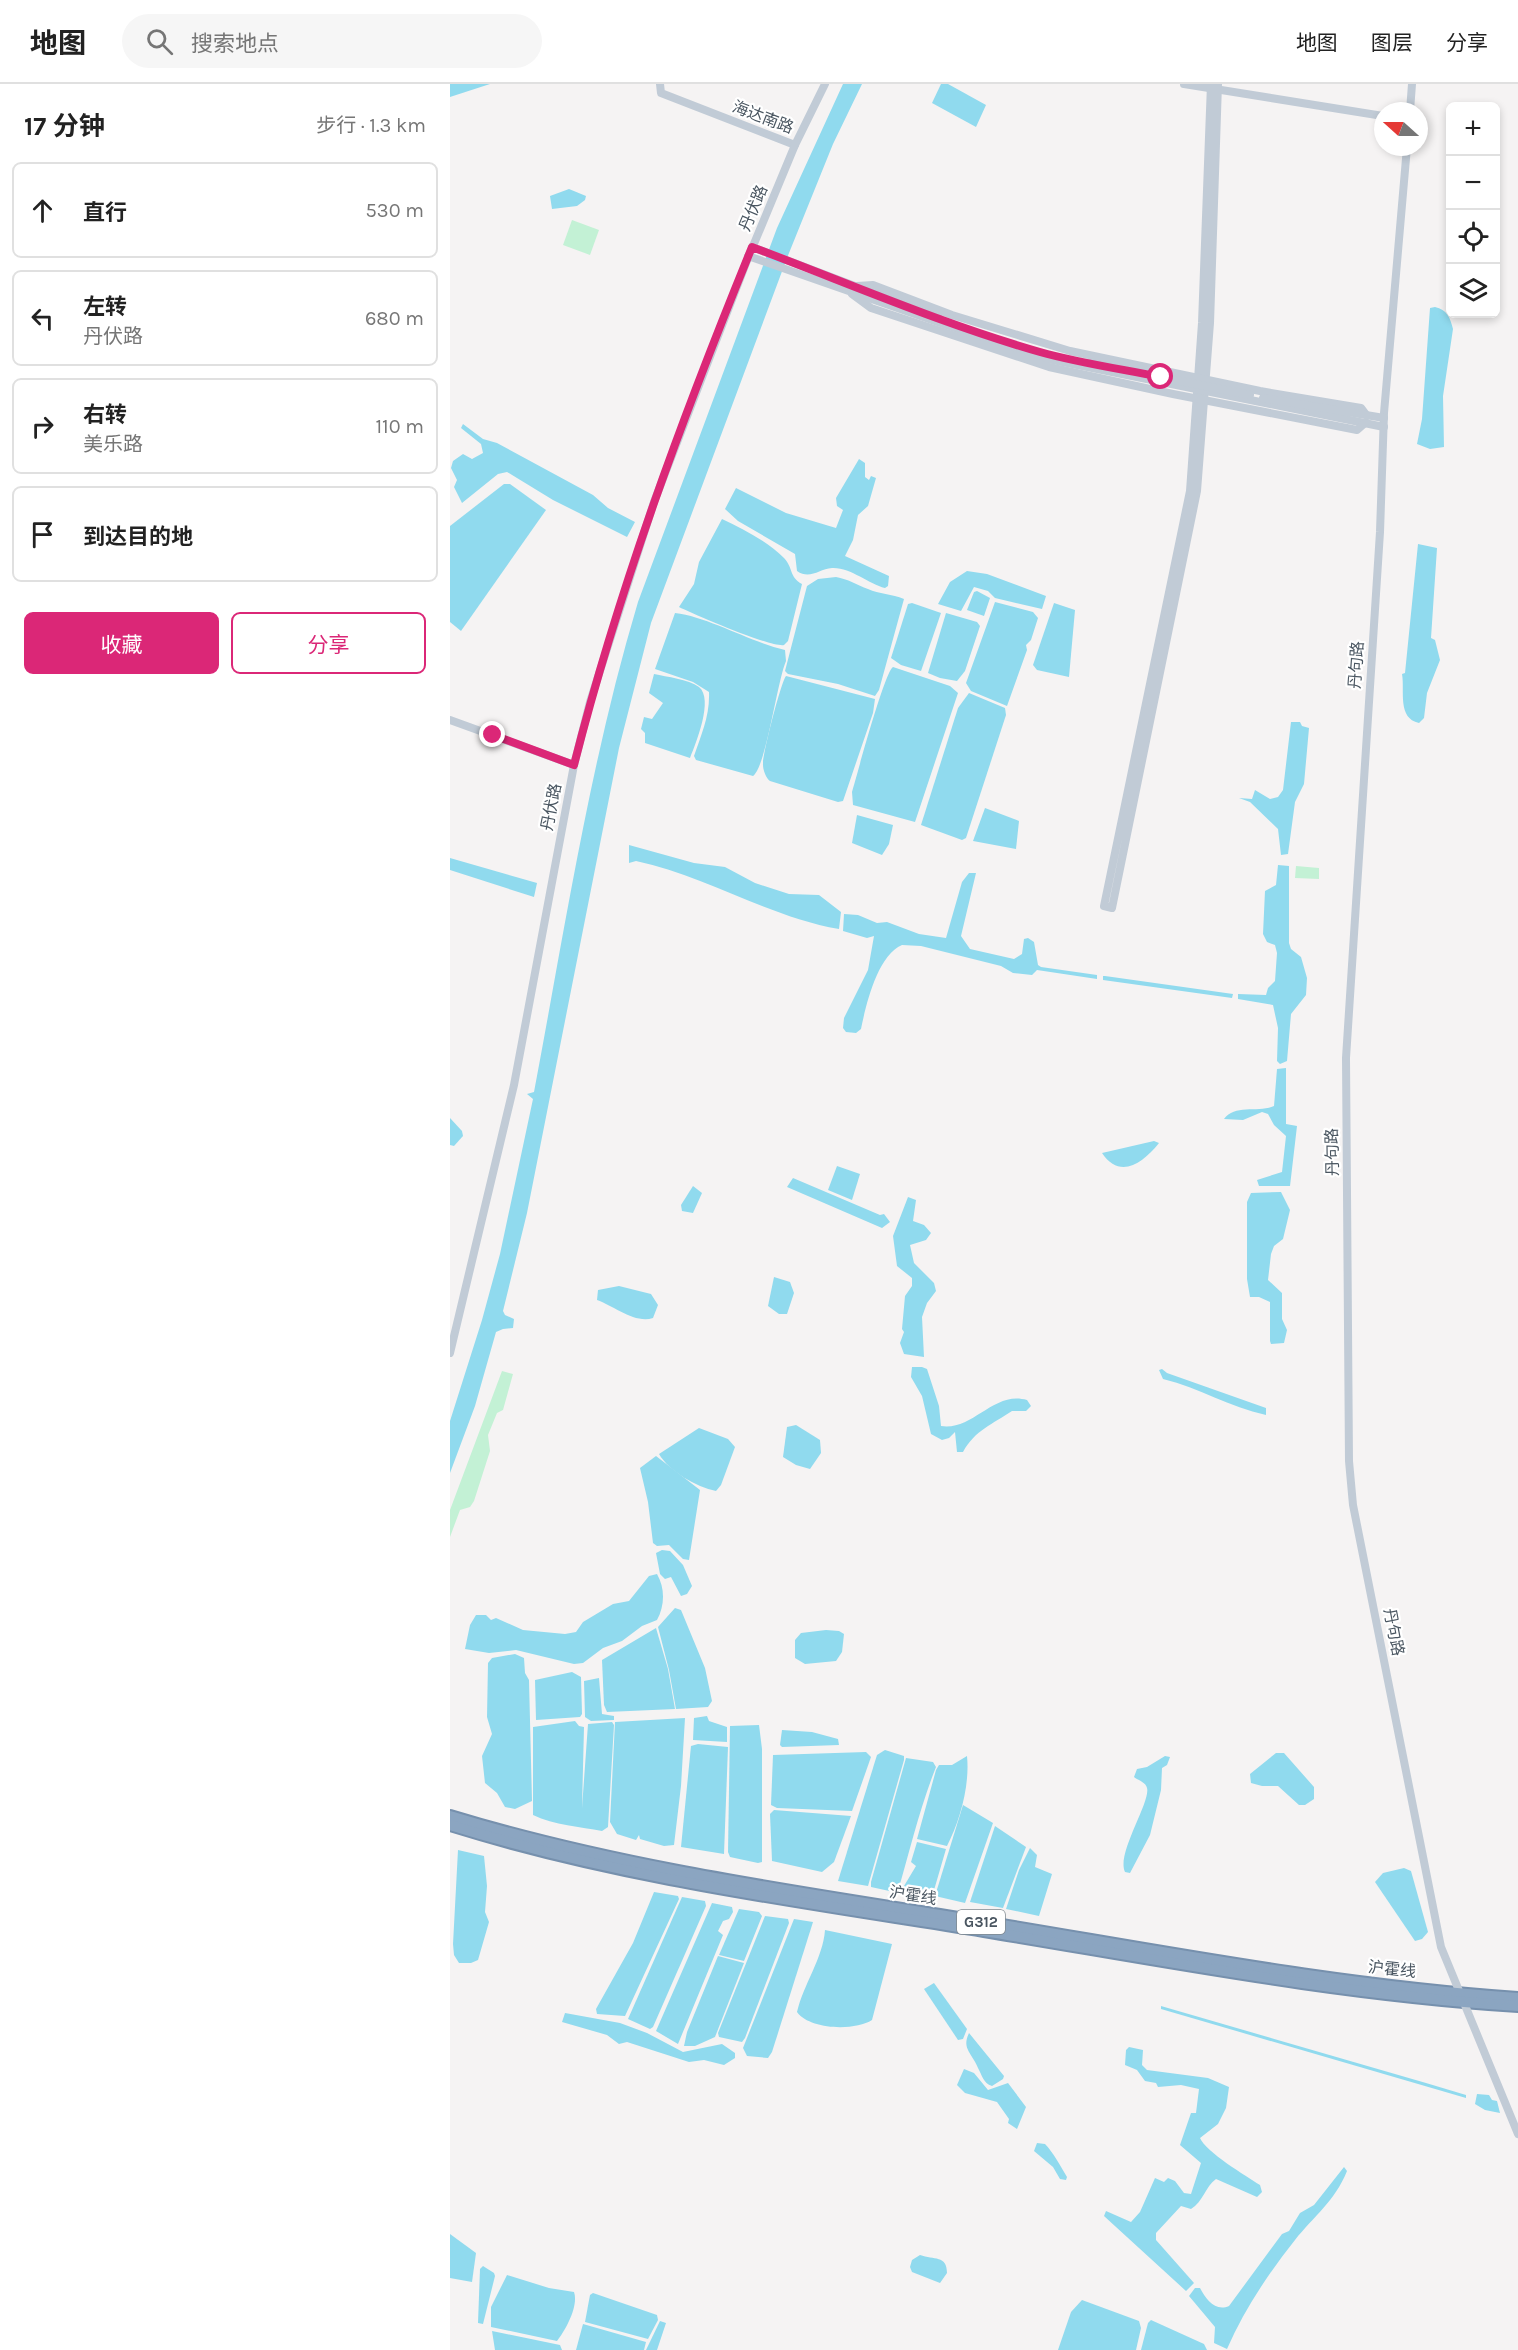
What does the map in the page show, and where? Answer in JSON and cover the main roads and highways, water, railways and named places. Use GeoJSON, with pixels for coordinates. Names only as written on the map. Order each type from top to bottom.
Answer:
{"type":"FeatureCollection","features":[{"type":"Feature","properties":{"kind":"highway","name":"沪霍线"},"geometry":{"type":"LineString","coordinates":[[450,1816],[580,1850],[661,1868],[1338,1987],[1518,1998]]}},
{"type":"Feature","properties":{"kind":"highway","name":"沪霍线"},"geometry":{"type":"LineString","coordinates":[[450,1825],[567,1856],[659,1876],[1170,1957]]}},
{"type":"Feature","properties":{"kind":"highway","name":"沪霍线"},"geometry":{"type":"LineString","coordinates":[[1460,1996],[1518,2006]]}},
{"type":"Feature","properties":{"kind":"main road","name":"海达南路"},"geometry":{"type":"LineString","coordinates":[[660,84],[661,93],[795,145]]}},
{"type":"Feature","properties":{"kind":"main road","name":"丹伏路"},"geometry":{"type":"LineString","coordinates":[[450,1353],[514,1085],[574,765],[590,702],[654,502],[748,256],[795,145],[825,84]]}},
{"type":"Feature","properties":{"kind":"main road"},"geometry":{"type":"LineString","coordinates":[[1184,84],[1374,114]]}},
{"type":"Feature","properties":{"kind":"main road"},"geometry":{"type":"LineString","coordinates":[[1411,102],[1413,84]]}},
{"type":"Feature","properties":{"kind":"main road"},"geometry":{"type":"LineString","coordinates":[[1201,389],[1190,491],[1104,906],[1112,908],[1197,491],[1214,87]]}},
{"type":"Feature","properties":{"kind":"main road","name":"丹句路"},"geometry":{"type":"LineString","coordinates":[[1406,156],[1384,422],[1380,532],[1346,1058],[1350,1461],[1353,1505],[1441,1947],[1518,2134]]}},
{"type":"Feature","properties":{"kind":"main road"},"geometry":{"type":"LineString","coordinates":[[752,247],[766,252],[788,266]]}},
{"type":"Feature","properties":{"kind":"main road"},"geometry":{"type":"LineString","coordinates":[[748,256],[788,266],[850,289],[1042,352],[1201,389],[1357,430],[1366,420]]}},
{"type":"Feature","properties":{"kind":"main road"},"geometry":{"type":"LineString","coordinates":[[850,289],[871,309],[1025,360],[1384,422]]}},
{"type":"Feature","properties":{"kind":"main road"},"geometry":{"type":"LineString","coordinates":[[450,720],[574,765]]}},
{"type":"Feature","properties":{"kind":"water"},"geometry":{"type":"Polygon","coordinates":[[[450,84],[490,84],[450,97],[450,84]]]}},
{"type":"Feature","properties":{"kind":"water"},"geometry":{"type":"Polygon","coordinates":[[[843,84],[862,84],[833,144],[787,258],[651,623],[619,748],[527,1213],[503,1311],[505,1315],[514,1319],[513,1328],[496,1332],[475,1406],[450,1473],[450,1421],[500,1254],[533,1099],[527,1094],[534,1092],[592,784],[621,662],[638,602],[777,228],[843,84]]]}},
{"type":"Feature","properties":{"kind":"water"},"geometry":{"type":"Polygon","coordinates":[[[941,84],[948,84],[986,105],[976,127],[932,103],[941,84]]]}},
{"type":"Feature","properties":{"kind":"water"},"geometry":{"type":"Polygon","coordinates":[[[569,189],[586,196],[585,200],[577,206],[552,209],[550,196],[569,189]]]}},
{"type":"Feature","properties":{"kind":"water"},"geometry":{"type":"Polygon","coordinates":[[[1435,307],[1442,310],[1446,318],[1451,321],[1453,329],[1443,396],[1444,447],[1430,449],[1417,444],[1422,419],[1430,308],[1435,307]]]}},
{"type":"Feature","properties":{"kind":"water"},"geometry":{"type":"Polygon","coordinates":[[[463,424],[483,439],[497,443],[593,495],[608,508],[635,522],[627,537],[553,500],[507,472],[498,474],[462,503],[454,487],[457,480],[451,468],[453,461],[463,454],[472,459],[483,453],[481,444],[461,428],[463,424]]]}},
{"type":"Feature","properties":{"kind":"water"},"geometry":{"type":"Polygon","coordinates":[[[859,459],[865,463],[865,477],[869,480],[871,476],[876,478],[868,506],[858,515],[853,540],[845,556],[889,576],[888,586],[885,588],[839,568],[810,574],[797,571],[795,554],[738,521],[725,509],[736,488],[786,513],[836,528],[843,510],[837,506],[836,498],[859,459]]]}},
{"type":"Feature","properties":{"kind":"water"},"geometry":{"type":"Polygon","coordinates":[[[504,484],[510,484],[546,510],[461,631],[450,622],[450,526],[504,484]]]}},
{"type":"Feature","properties":{"kind":"water"},"geometry":{"type":"Polygon","coordinates":[[[722,519],[770,546],[787,561],[795,578],[802,584],[788,641],[784,645],[749,636],[679,607],[694,584],[699,562],[722,519]]]}},
{"type":"Feature","properties":{"kind":"water"},"geometry":{"type":"Polygon","coordinates":[[[1418,544],[1437,548],[1431,638],[1435,640],[1440,660],[1427,693],[1424,718],[1419,723],[1407,716],[1403,703],[1402,674],[1405,673],[1418,544]]]}},
{"type":"Feature","properties":{"kind":"water"},"geometry":{"type":"Polygon","coordinates":[[[967,571],[987,574],[1046,596],[1042,609],[995,598],[988,591],[974,587],[961,611],[938,604],[950,582],[967,571]]]}},
{"type":"Feature","properties":{"kind":"water"},"geometry":{"type":"Polygon","coordinates":[[[836,577],[872,591],[904,599],[879,690],[875,696],[838,684],[788,674],[785,671],[807,586],[818,579],[836,577]]]}},
{"type":"Feature","properties":{"kind":"water"},"geometry":{"type":"Polygon","coordinates":[[[977,591],[990,598],[984,616],[967,610],[974,592],[977,591]]]}},
{"type":"Feature","properties":{"kind":"water"},"geometry":{"type":"Polygon","coordinates":[[[995,602],[1033,612],[1038,618],[1031,640],[1026,645],[1027,650],[1007,706],[971,691],[966,683],[995,602]]]}},
{"type":"Feature","properties":{"kind":"water"},"geometry":{"type":"Polygon","coordinates":[[[912,603],[941,613],[921,671],[901,665],[891,658],[908,604],[912,603]]]}},
{"type":"Feature","properties":{"kind":"water"},"geometry":{"type":"Polygon","coordinates":[[[1054,603],[1075,610],[1069,677],[1037,670],[1033,665],[1054,603]]]}},
{"type":"Feature","properties":{"kind":"water"},"geometry":{"type":"Polygon","coordinates":[[[675,613],[702,619],[785,650],[786,661],[767,741],[758,769],[753,776],[696,760],[694,756],[707,717],[709,692],[693,682],[655,669],[675,613]]]}},
{"type":"Feature","properties":{"kind":"water"},"geometry":{"type":"Polygon","coordinates":[[[946,613],[977,622],[980,626],[965,671],[957,681],[928,673],[946,613]]]}},
{"type":"Feature","properties":{"kind":"water"},"geometry":{"type":"Polygon","coordinates":[[[893,667],[950,686],[958,693],[915,822],[853,805],[852,792],[865,746],[884,686],[893,667]]]}},
{"type":"Feature","properties":{"kind":"water"},"geometry":{"type":"Polygon","coordinates":[[[654,674],[689,682],[699,687],[703,693],[705,701],[702,721],[690,758],[645,743],[645,733],[641,729],[644,717],[652,719],[663,703],[649,693],[654,674]]]}},
{"type":"Feature","properties":{"kind":"water"},"geometry":{"type":"Polygon","coordinates":[[[786,676],[875,699],[873,713],[843,801],[838,802],[770,781],[765,774],[763,765],[765,748],[786,676]]]}},
{"type":"Feature","properties":{"kind":"water"},"geometry":{"type":"Polygon","coordinates":[[[969,693],[1005,708],[1006,715],[966,838],[962,840],[921,825],[958,708],[969,693]]]}},
{"type":"Feature","properties":{"kind":"water"},"geometry":{"type":"Polygon","coordinates":[[[1291,722],[1300,722],[1302,726],[1309,728],[1304,784],[1295,802],[1288,854],[1281,855],[1278,829],[1250,802],[1239,798],[1252,799],[1255,790],[1270,799],[1278,797],[1283,790],[1291,722]]]}},
{"type":"Feature","properties":{"kind":"water"},"geometry":{"type":"Polygon","coordinates":[[[985,808],[1019,821],[1016,849],[973,841],[985,808]]]}},
{"type":"Feature","properties":{"kind":"water"},"geometry":{"type":"Polygon","coordinates":[[[857,815],[893,825],[889,844],[882,855],[852,843],[857,815]]]}},
{"type":"Feature","properties":{"kind":"water"},"geometry":{"type":"Polygon","coordinates":[[[629,845],[694,863],[725,867],[755,883],[789,894],[819,895],[841,912],[839,929],[788,915],[662,868],[636,861],[629,863],[629,845]]]}},
{"type":"Feature","properties":{"kind":"water"},"geometry":{"type":"Polygon","coordinates":[[[450,858],[537,883],[534,897],[450,870],[450,858]]]}},
{"type":"Feature","properties":{"kind":"water"},"geometry":{"type":"Polygon","coordinates":[[[1278,865],[1289,866],[1289,943],[1291,949],[1301,957],[1307,978],[1306,995],[1291,1014],[1287,1061],[1280,1064],[1277,1061],[1278,1028],[1273,1005],[1238,999],[1238,994],[1266,995],[1268,988],[1275,981],[1277,953],[1275,945],[1267,942],[1263,934],[1265,891],[1276,885],[1278,865]]]}},
{"type":"Feature","properties":{"kind":"water"},"geometry":{"type":"Polygon","coordinates":[[[969,873],[976,873],[961,936],[970,949],[1014,959],[1022,954],[1024,939],[1028,938],[1034,942],[1038,965],[1041,967],[1097,975],[1097,979],[1037,970],[1032,975],[1013,973],[1001,966],[921,946],[902,945],[893,951],[879,970],[861,1029],[856,1033],[846,1032],[843,1028],[844,1018],[868,970],[874,936],[867,938],[843,931],[844,914],[858,915],[877,923],[887,922],[919,934],[946,938],[962,882],[969,873]]]}},
{"type":"Feature","properties":{"kind":"water"},"geometry":{"type":"Polygon","coordinates":[[[1103,976],[1233,994],[1232,998],[1103,980],[1103,976]]]}},
{"type":"Feature","properties":{"kind":"water"},"geometry":{"type":"Polygon","coordinates":[[[1286,1068],[1286,1124],[1297,1126],[1290,1186],[1259,1186],[1257,1180],[1282,1172],[1286,1136],[1274,1125],[1268,1114],[1262,1112],[1243,1120],[1224,1119],[1229,1114],[1240,1110],[1274,1106],[1277,1069],[1286,1068]]]}},
{"type":"Feature","properties":{"kind":"water"},"geometry":{"type":"Polygon","coordinates":[[[450,1118],[462,1131],[463,1136],[454,1146],[450,1145],[450,1118]]]}},
{"type":"Feature","properties":{"kind":"water"},"geometry":{"type":"Polygon","coordinates":[[[1154,1141],[1159,1143],[1146,1157],[1131,1166],[1116,1166],[1102,1153],[1154,1141]]]}},
{"type":"Feature","properties":{"kind":"water"},"geometry":{"type":"Polygon","coordinates":[[[837,1166],[860,1174],[852,1200],[828,1190],[837,1166]]]}},
{"type":"Feature","properties":{"kind":"water"},"geometry":{"type":"Polygon","coordinates":[[[793,1178],[880,1215],[884,1214],[890,1222],[882,1228],[787,1187],[793,1178]]]}},
{"type":"Feature","properties":{"kind":"water"},"geometry":{"type":"Polygon","coordinates":[[[693,1186],[702,1193],[693,1213],[682,1211],[681,1205],[693,1186]]]}},
{"type":"Feature","properties":{"kind":"water"},"geometry":{"type":"Polygon","coordinates":[[[1281,1192],[1290,1210],[1283,1239],[1274,1246],[1271,1254],[1268,1280],[1282,1293],[1282,1319],[1287,1330],[1284,1343],[1271,1344],[1270,1302],[1259,1297],[1250,1297],[1247,1279],[1247,1202],[1251,1193],[1281,1192]]]}},
{"type":"Feature","properties":{"kind":"water"},"geometry":{"type":"Polygon","coordinates":[[[908,1197],[916,1200],[913,1221],[924,1225],[931,1233],[926,1240],[910,1245],[914,1263],[934,1283],[936,1291],[927,1303],[922,1317],[924,1357],[904,1354],[900,1343],[904,1332],[902,1329],[905,1296],[912,1286],[912,1278],[897,1266],[893,1236],[908,1197]]]}},
{"type":"Feature","properties":{"kind":"water"},"geometry":{"type":"Polygon","coordinates":[[[774,1277],[790,1282],[794,1293],[787,1314],[779,1314],[768,1306],[774,1277]]]}},
{"type":"Feature","properties":{"kind":"water"},"geometry":{"type":"Polygon","coordinates":[[[619,1286],[651,1294],[658,1305],[653,1318],[632,1317],[597,1300],[598,1290],[619,1286]]]}},
{"type":"Feature","properties":{"kind":"water"},"geometry":{"type":"Polygon","coordinates":[[[912,1367],[927,1369],[939,1406],[941,1426],[963,1423],[994,1405],[1015,1398],[1027,1400],[1031,1406],[1026,1411],[1012,1411],[991,1424],[973,1438],[963,1452],[957,1452],[955,1432],[949,1438],[942,1440],[931,1434],[922,1396],[911,1377],[912,1367]]]}},
{"type":"Feature","properties":{"kind":"water"},"geometry":{"type":"Polygon","coordinates":[[[1162,1369],[1167,1373],[1266,1408],[1266,1415],[1163,1379],[1159,1370],[1162,1369]]]}},
{"type":"Feature","properties":{"kind":"water"},"geometry":{"type":"Polygon","coordinates":[[[796,1425],[820,1440],[821,1453],[810,1469],[796,1465],[783,1457],[787,1427],[796,1425]]]}},
{"type":"Feature","properties":{"kind":"water"},"geometry":{"type":"Polygon","coordinates":[[[699,1428],[728,1439],[735,1447],[721,1485],[716,1491],[700,1486],[684,1477],[669,1466],[659,1454],[699,1428]]]}},
{"type":"Feature","properties":{"kind":"water"},"geometry":{"type":"Polygon","coordinates":[[[656,1456],[700,1490],[689,1560],[683,1559],[669,1545],[657,1546],[653,1543],[648,1502],[640,1468],[656,1456]]]}},
{"type":"Feature","properties":{"kind":"water"},"geometry":{"type":"Polygon","coordinates":[[[662,1550],[670,1551],[683,1565],[692,1586],[687,1594],[681,1596],[671,1577],[665,1579],[660,1574],[656,1553],[662,1550]]]}},
{"type":"Feature","properties":{"kind":"water"},"geometry":{"type":"Polygon","coordinates":[[[657,1574],[662,1585],[663,1597],[662,1608],[657,1620],[642,1626],[622,1641],[603,1648],[583,1663],[574,1664],[516,1650],[489,1653],[465,1649],[470,1625],[476,1615],[486,1615],[491,1620],[496,1618],[523,1630],[565,1634],[576,1632],[583,1622],[613,1604],[629,1601],[649,1576],[657,1574]]]}},
{"type":"Feature","properties":{"kind":"water"},"geometry":{"type":"Polygon","coordinates":[[[675,1608],[681,1610],[705,1668],[712,1701],[708,1707],[676,1709],[658,1627],[675,1608]]]}},
{"type":"Feature","properties":{"kind":"water"},"geometry":{"type":"Polygon","coordinates":[[[656,1628],[668,1669],[675,1709],[607,1712],[604,1705],[602,1660],[656,1628]]]}},
{"type":"Feature","properties":{"kind":"water"},"geometry":{"type":"Polygon","coordinates":[[[839,1631],[844,1634],[842,1652],[836,1661],[805,1664],[795,1658],[795,1640],[801,1633],[839,1631]]]}},
{"type":"Feature","properties":{"kind":"water"},"geometry":{"type":"Polygon","coordinates":[[[515,1654],[524,1658],[525,1673],[529,1680],[532,1801],[515,1809],[505,1807],[497,1793],[485,1783],[482,1756],[492,1734],[487,1717],[488,1663],[492,1658],[515,1654]]]}},
{"type":"Feature","properties":{"kind":"water"},"geometry":{"type":"Polygon","coordinates":[[[572,1672],[581,1677],[582,1714],[580,1717],[536,1720],[535,1680],[572,1672]]]}},
{"type":"Feature","properties":{"kind":"water"},"geometry":{"type":"Polygon","coordinates":[[[599,1678],[602,1714],[614,1716],[614,1720],[591,1721],[585,1717],[584,1681],[599,1678]]]}},
{"type":"Feature","properties":{"kind":"water"},"geometry":{"type":"Polygon","coordinates":[[[707,1716],[709,1721],[727,1727],[727,1742],[693,1740],[694,1718],[707,1716]]]}},
{"type":"Feature","properties":{"kind":"water"},"geometry":{"type":"Polygon","coordinates":[[[685,1718],[681,1786],[674,1845],[664,1846],[640,1839],[639,1835],[636,1840],[617,1834],[610,1822],[615,1722],[685,1718]]]}},
{"type":"Feature","properties":{"kind":"water"},"geometry":{"type":"Polygon","coordinates":[[[575,1721],[579,1726],[584,1727],[582,1808],[588,1724],[612,1722],[614,1725],[608,1827],[602,1831],[559,1823],[533,1815],[533,1727],[575,1721]]]}},
{"type":"Feature","properties":{"kind":"water"},"geometry":{"type":"Polygon","coordinates":[[[759,1725],[762,1749],[762,1862],[758,1863],[730,1857],[728,1852],[730,1726],[759,1725]]]}},
{"type":"Feature","properties":{"kind":"water"},"geometry":{"type":"Polygon","coordinates":[[[782,1730],[812,1732],[838,1739],[839,1745],[782,1747],[780,1745],[782,1730]]]}},
{"type":"Feature","properties":{"kind":"water"},"geometry":{"type":"Polygon","coordinates":[[[698,1744],[728,1747],[724,1854],[681,1847],[691,1746],[698,1744]]]}},
{"type":"Feature","properties":{"kind":"water"},"geometry":{"type":"Polygon","coordinates":[[[885,1750],[904,1756],[904,1760],[868,1886],[838,1881],[877,1755],[885,1750]]]}},
{"type":"Feature","properties":{"kind":"water"},"geometry":{"type":"Polygon","coordinates":[[[866,1752],[871,1757],[852,1811],[777,1808],[771,1805],[773,1755],[866,1752]]]}},
{"type":"Feature","properties":{"kind":"water"},"geometry":{"type":"Polygon","coordinates":[[[1276,1753],[1284,1753],[1314,1787],[1314,1799],[1305,1805],[1299,1805],[1278,1786],[1251,1783],[1250,1774],[1276,1753]]]}},
{"type":"Feature","properties":{"kind":"water"},"geometry":{"type":"Polygon","coordinates":[[[967,1756],[967,1779],[963,1802],[947,1846],[917,1839],[939,1765],[952,1765],[967,1756]]]}},
{"type":"Feature","properties":{"kind":"water"},"geometry":{"type":"Polygon","coordinates":[[[1165,1756],[1170,1757],[1167,1765],[1162,1768],[1161,1790],[1150,1835],[1130,1873],[1125,1872],[1125,1853],[1147,1795],[1146,1786],[1134,1777],[1137,1769],[1147,1767],[1165,1756]]]}},
{"type":"Feature","properties":{"kind":"water"},"geometry":{"type":"Polygon","coordinates":[[[906,1758],[933,1762],[936,1767],[920,1813],[898,1891],[894,1892],[871,1887],[871,1882],[906,1758]]]}},
{"type":"Feature","properties":{"kind":"water"},"geometry":{"type":"Polygon","coordinates":[[[963,1805],[993,1823],[965,1903],[935,1896],[963,1805]]]}},
{"type":"Feature","properties":{"kind":"water"},"geometry":{"type":"Polygon","coordinates":[[[774,1810],[851,1816],[834,1862],[822,1872],[772,1861],[770,1814],[774,1810]]]}},
{"type":"Feature","properties":{"kind":"water"},"geometry":{"type":"Polygon","coordinates":[[[995,1826],[1026,1847],[1003,1908],[970,1902],[995,1826]]]}},
{"type":"Feature","properties":{"kind":"water"},"geometry":{"type":"Polygon","coordinates":[[[917,1842],[946,1849],[932,1897],[901,1891],[916,1866],[911,1862],[917,1842]]]}},
{"type":"Feature","properties":{"kind":"water"},"geometry":{"type":"Polygon","coordinates":[[[1030,1848],[1037,1855],[1035,1867],[1052,1874],[1039,1916],[1006,1909],[1019,1870],[1030,1848]]]}},
{"type":"Feature","properties":{"kind":"water"},"geometry":{"type":"Polygon","coordinates":[[[458,1850],[484,1856],[487,1886],[485,1912],[489,1922],[478,1960],[471,1963],[459,1963],[454,1955],[458,1850]]]}},
{"type":"Feature","properties":{"kind":"water"},"geometry":{"type":"Polygon","coordinates":[[[1404,1868],[1411,1871],[1428,1932],[1422,1939],[1415,1941],[1375,1882],[1383,1873],[1404,1868]]]}},
{"type":"Feature","properties":{"kind":"water"},"geometry":{"type":"Polygon","coordinates":[[[654,1892],[678,1896],[679,1899],[625,2016],[597,2014],[596,2009],[633,1943],[654,1892]]]}},
{"type":"Feature","properties":{"kind":"water"},"geometry":{"type":"Polygon","coordinates":[[[682,1897],[705,1901],[706,1906],[653,2027],[650,2029],[628,2019],[682,1897]]]}},
{"type":"Feature","properties":{"kind":"water"},"geometry":{"type":"Polygon","coordinates":[[[712,1903],[732,1907],[733,1912],[729,1919],[723,1921],[718,1931],[723,1935],[678,2044],[656,2031],[712,1903]]]}},
{"type":"Feature","properties":{"kind":"water"},"geometry":{"type":"Polygon","coordinates":[[[739,1909],[759,1912],[762,1916],[744,1961],[719,1955],[739,1909]]]}},
{"type":"Feature","properties":{"kind":"water"},"geometry":{"type":"Polygon","coordinates":[[[765,1916],[788,1919],[789,1923],[745,2038],[742,2042],[719,2037],[718,2033],[765,1916]]]}},
{"type":"Feature","properties":{"kind":"water"},"geometry":{"type":"Polygon","coordinates":[[[794,1919],[813,1922],[772,2052],[768,2058],[747,2056],[743,2048],[794,1919]]]}},
{"type":"Feature","properties":{"kind":"water"},"geometry":{"type":"Polygon","coordinates":[[[825,1930],[892,1944],[872,2020],[864,2024],[833,2027],[812,2022],[797,2012],[821,1951],[825,1930]]]}},
{"type":"Feature","properties":{"kind":"water"},"geometry":{"type":"Polygon","coordinates":[[[718,1956],[744,1963],[715,2037],[695,2046],[684,2046],[687,2032],[718,1956]]]}},
{"type":"Feature","properties":{"kind":"water"},"geometry":{"type":"Polygon","coordinates":[[[934,1983],[967,2029],[963,2039],[958,2040],[924,1989],[934,1983]]]}},
{"type":"Feature","properties":{"kind":"water"},"geometry":{"type":"Polygon","coordinates":[[[1161,2006],[1466,2095],[1466,2098],[1161,2009],[1161,2006]]]}},
{"type":"Feature","properties":{"kind":"water"},"geometry":{"type":"Polygon","coordinates":[[[565,2013],[620,2023],[647,2033],[683,2052],[722,2044],[735,2053],[735,2058],[724,2065],[704,2060],[689,2062],[627,2042],[619,2044],[607,2035],[562,2022],[565,2013]]]}},
{"type":"Feature","properties":{"kind":"water"},"geometry":{"type":"Polygon","coordinates":[[[969,2033],[1004,2076],[992,2086],[985,2081],[967,2047],[969,2033]]]}},
{"type":"Feature","properties":{"kind":"water"},"geometry":{"type":"Polygon","coordinates":[[[1129,2047],[1143,2050],[1142,2065],[1147,2070],[1208,2078],[1229,2087],[1226,2108],[1218,2124],[1200,2138],[1218,2157],[1260,2185],[1262,2192],[1257,2197],[1216,2179],[1195,2206],[1191,2209],[1181,2206],[1156,2233],[1156,2240],[1194,2283],[1186,2291],[1104,2216],[1106,2211],[1131,2222],[1140,2212],[1155,2178],[1164,2182],[1168,2178],[1175,2181],[1184,2193],[1191,2194],[1201,2163],[1180,2145],[1191,2113],[1196,2113],[1199,2089],[1181,2085],[1158,2087],[1156,2083],[1145,2081],[1137,2070],[1125,2065],[1126,2050],[1129,2047]]]}},
{"type":"Feature","properties":{"kind":"water"},"geometry":{"type":"Polygon","coordinates":[[[964,2069],[974,2073],[988,2090],[1008,2083],[1026,2107],[1017,2129],[1008,2123],[1009,2119],[997,2102],[965,2093],[957,2085],[964,2069]]]}},
{"type":"Feature","properties":{"kind":"water"},"geometry":{"type":"Polygon","coordinates":[[[1477,2094],[1489,2095],[1492,2100],[1497,2101],[1500,2113],[1485,2110],[1475,2104],[1477,2094]]]}},
{"type":"Feature","properties":{"kind":"water"},"geometry":{"type":"Polygon","coordinates":[[[1037,2143],[1048,2147],[1067,2177],[1066,2180],[1060,2179],[1053,2167],[1034,2151],[1037,2143]]]}},
{"type":"Feature","properties":{"kind":"water"},"geometry":{"type":"Polygon","coordinates":[[[1344,2167],[1347,2171],[1342,2182],[1324,2208],[1295,2240],[1266,2279],[1241,2320],[1227,2349],[1214,2343],[1215,2327],[1189,2296],[1195,2288],[1200,2288],[1215,2306],[1229,2306],[1282,2234],[1289,2231],[1300,2213],[1314,2205],[1344,2167]]]}},
{"type":"Feature","properties":{"kind":"water"},"geometry":{"type":"Polygon","coordinates":[[[450,2234],[476,2253],[472,2282],[450,2278],[450,2234]]]}},
{"type":"Feature","properties":{"kind":"water"},"geometry":{"type":"Polygon","coordinates":[[[920,2255],[939,2259],[945,2263],[947,2273],[940,2283],[912,2272],[910,2267],[912,2260],[920,2255]]]}},
{"type":"Feature","properties":{"kind":"water"},"geometry":{"type":"Polygon","coordinates":[[[483,2266],[495,2276],[483,2324],[478,2323],[480,2269],[483,2266]]]}},
{"type":"Feature","properties":{"kind":"water"},"geometry":{"type":"Polygon","coordinates":[[[507,2275],[549,2288],[574,2292],[573,2311],[557,2341],[491,2327],[491,2307],[507,2275]]]}},
{"type":"Feature","properties":{"kind":"water"},"geometry":{"type":"Polygon","coordinates":[[[593,2293],[657,2315],[658,2320],[648,2339],[585,2322],[590,2295],[593,2293]]]}},
{"type":"Feature","properties":{"kind":"water"},"geometry":{"type":"Polygon","coordinates":[[[1082,2300],[1139,2321],[1141,2328],[1136,2350],[1058,2350],[1071,2312],[1082,2300]]]}},
{"type":"Feature","properties":{"kind":"water"},"geometry":{"type":"Polygon","coordinates":[[[1151,2320],[1204,2344],[1207,2350],[1141,2350],[1148,2323],[1151,2320]]]}},
{"type":"Feature","properties":{"kind":"water"},"geometry":{"type":"Polygon","coordinates":[[[660,2321],[666,2323],[657,2350],[646,2350],[660,2321]]]}},
{"type":"Feature","properties":{"kind":"water"},"geometry":{"type":"Polygon","coordinates":[[[583,2324],[646,2342],[644,2350],[576,2350],[583,2324]]]}},
{"type":"Feature","properties":{"kind":"water"},"geometry":{"type":"Polygon","coordinates":[[[492,2331],[560,2345],[562,2350],[495,2350],[492,2331]]]}}]}
